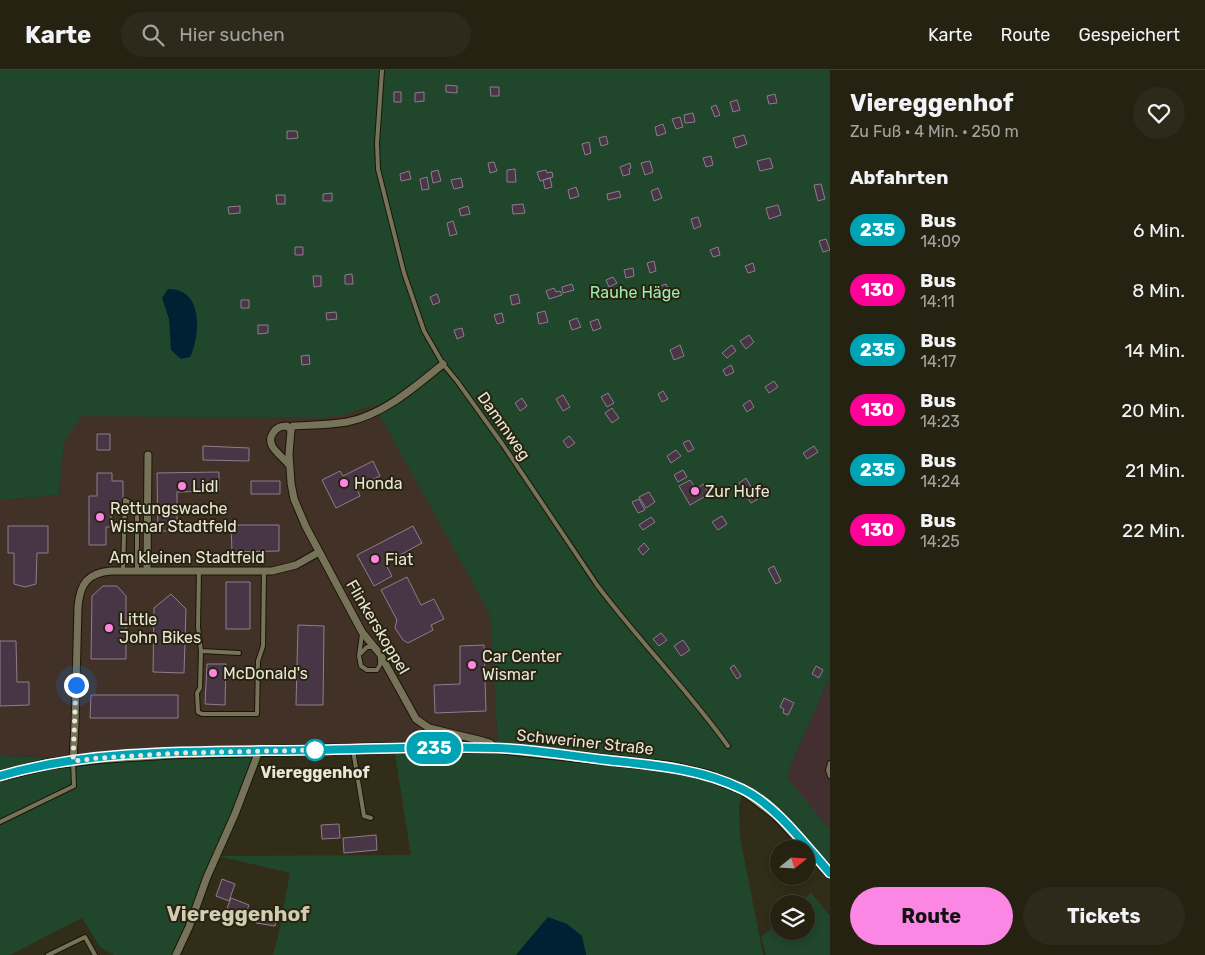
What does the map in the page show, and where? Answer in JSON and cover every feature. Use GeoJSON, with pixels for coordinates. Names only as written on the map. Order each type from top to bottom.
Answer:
{"type":"FeatureCollection","features":[{"type":"Feature","properties":{"kind":"main road","name":"Schweriner Straße"},"geometry":{"type":"LineString","coordinates":[[0,776],[48,764],[99,758],[259,751],[496,748],[671,767],[707,776],[744,790],[777,815],[830,873]]}},
{"type":"Feature","properties":{"kind":"street"},"geometry":{"type":"LineString","coordinates":[[290,467],[270,443],[273,433],[280,426],[287,426],[291,430],[292,426],[348,422],[370,414],[410,390],[443,364]]}},
{"type":"Feature","properties":{"kind":"street","name":"Flinkerskoppel"},"geometry":{"type":"LineString","coordinates":[[291,430],[290,467],[294,499],[306,527],[362,632],[377,651],[416,719],[429,728],[483,740],[496,748]]}},
{"type":"Feature","properties":{"kind":"street"},"geometry":{"type":"LineString","coordinates":[[147,570],[148,455]]}},
{"type":"Feature","properties":{"kind":"street","name":"Am kleinen Stadtfeld"},"geometry":{"type":"LineString","coordinates":[[73,761],[76,722],[78,607],[80,591],[87,580],[97,573],[123,570],[264,571],[285,569],[319,552]]}},
{"type":"Feature","properties":{"kind":"street"},"geometry":{"type":"LineString","coordinates":[[176,955],[189,928],[207,877],[235,814],[259,751]]}},
{"type":"Feature","properties":{"kind":"lane","name":"Dammweg"},"geometry":{"type":"LineString","coordinates":[[382,70],[377,143],[380,182],[409,290],[424,331],[443,364],[503,445],[597,585],[712,723],[728,746]]}},
{"type":"Feature","properties":{"kind":"lane"},"geometry":{"type":"LineString","coordinates":[[123,570],[124,500],[138,506],[137,570]]}},
{"type":"Feature","properties":{"kind":"lane"},"geometry":{"type":"LineString","coordinates":[[199,571],[198,627],[202,652],[200,688],[197,694],[198,712],[202,714],[257,714],[258,661],[263,646],[264,571]]}},
{"type":"Feature","properties":{"kind":"lane"},"geometry":{"type":"LineString","coordinates":[[359,656],[361,651],[367,647],[377,651],[379,668],[373,671],[360,664],[359,656],[362,632]]}},
{"type":"Feature","properties":{"kind":"lane"},"geometry":{"type":"LineString","coordinates":[[202,652],[239,653]]}},
{"type":"Feature","properties":{"kind":"lane"},"geometry":{"type":"LineString","coordinates":[[353,750],[364,816],[371,818]]}},
{"type":"Feature","properties":{"kind":"lane"},"geometry":{"type":"LineString","coordinates":[[0,822],[74,786],[73,761]]}},
{"type":"Feature","properties":{"kind":"lane"},"geometry":{"type":"LineString","coordinates":[[830,763],[828,770],[830,776]]}},
{"type":"Feature","properties":{"kind":"lane"},"geometry":{"type":"LineString","coordinates":[[48,955],[85,937],[95,955]]}},
{"type":"Feature","properties":{"kind":"shaded area"},"geometry":{"type":"Polygon","coordinates":[[[374,405],[490,611],[498,748],[99,758],[0,756],[0,500],[59,495],[64,442],[81,416],[319,418],[358,411],[374,405]]]}},
{"type":"Feature","properties":{"kind":"shaded area"},"geometry":{"type":"Polygon","coordinates":[[[830,677],[830,841],[787,778],[793,760],[830,677]]]}},
{"type":"Feature","properties":{"kind":"green space","name":"Rauhe Häge"},"geometry":{"type":"Polygon","coordinates":[[[0,70],[830,70],[830,677],[793,760],[787,778],[830,829],[830,873],[815,856],[815,840],[801,840],[743,790],[739,805],[740,837],[763,955],[586,955],[582,936],[548,917],[516,955],[273,955],[290,873],[217,856],[411,855],[394,748],[498,747],[490,614],[374,405],[344,415],[319,418],[82,416],[64,442],[59,495],[0,500],[0,70]]]}},
{"type":"Feature","properties":{"kind":"green space"},"geometry":{"type":"Polygon","coordinates":[[[257,754],[176,955],[114,955],[100,947],[82,918],[10,955],[0,955],[0,756],[69,758],[257,754]]]}},
{"type":"Feature","properties":{"kind":"green space"},"geometry":{"type":"Polygon","coordinates":[[[815,898],[830,916],[830,955],[766,955],[761,937],[770,930],[770,940],[815,940],[815,898]]]}},
{"type":"Feature","properties":{"kind":"water"},"geometry":{"type":"Polygon","coordinates":[[[168,289],[179,291],[188,296],[193,304],[197,325],[194,347],[190,357],[181,359],[171,350],[169,319],[162,298],[168,289]]]}},
{"type":"Feature","properties":{"kind":"water"},"geometry":{"type":"Polygon","coordinates":[[[548,917],[567,924],[582,936],[586,955],[516,955],[548,917]]]}},
{"type":"Feature","properties":{"kind":"building"},"geometry":{"type":"Polygon","coordinates":[[[446,85],[457,86],[457,93],[446,92],[446,85]]]}},
{"type":"Feature","properties":{"kind":"building"},"geometry":{"type":"Polygon","coordinates":[[[490,87],[499,87],[499,96],[491,96],[490,87]]]}},
{"type":"Feature","properties":{"kind":"building"},"geometry":{"type":"Polygon","coordinates":[[[394,92],[401,92],[401,102],[394,102],[394,92]]]}},
{"type":"Feature","properties":{"kind":"building"},"geometry":{"type":"Polygon","coordinates":[[[424,92],[424,101],[415,102],[415,93],[424,92]]]}},
{"type":"Feature","properties":{"kind":"building"},"geometry":{"type":"Polygon","coordinates":[[[775,94],[777,103],[769,104],[767,96],[775,94]]]}},
{"type":"Feature","properties":{"kind":"building"},"geometry":{"type":"Polygon","coordinates":[[[737,100],[740,110],[733,112],[730,102],[737,100]]]}},
{"type":"Feature","properties":{"kind":"building"},"geometry":{"type":"Polygon","coordinates":[[[716,105],[720,115],[715,117],[711,107],[716,105]]]}},
{"type":"Feature","properties":{"kind":"building"},"geometry":{"type":"Polygon","coordinates":[[[693,113],[695,122],[685,123],[684,115],[693,113]]]}},
{"type":"Feature","properties":{"kind":"building"},"geometry":{"type":"Polygon","coordinates":[[[680,117],[683,127],[676,129],[672,119],[680,117]]]}},
{"type":"Feature","properties":{"kind":"building"},"geometry":{"type":"Polygon","coordinates":[[[663,124],[666,133],[657,136],[655,127],[663,124]]]}},
{"type":"Feature","properties":{"kind":"building"},"geometry":{"type":"Polygon","coordinates":[[[287,131],[297,131],[298,138],[287,139],[287,131]]]}},
{"type":"Feature","properties":{"kind":"building"},"geometry":{"type":"Polygon","coordinates":[[[744,135],[747,144],[736,148],[733,138],[744,135]]]}},
{"type":"Feature","properties":{"kind":"building"},"geometry":{"type":"Polygon","coordinates":[[[606,136],[608,144],[601,146],[599,138],[606,136]]]}},
{"type":"Feature","properties":{"kind":"building"},"geometry":{"type":"Polygon","coordinates":[[[589,142],[591,153],[585,155],[582,144],[589,142]]]}},
{"type":"Feature","properties":{"kind":"building"},"geometry":{"type":"Polygon","coordinates":[[[711,156],[713,165],[706,167],[703,158],[711,156]]]}},
{"type":"Feature","properties":{"kind":"building"},"geometry":{"type":"Polygon","coordinates":[[[770,158],[773,168],[760,171],[757,161],[770,158]]]}},
{"type":"Feature","properties":{"kind":"building"},"geometry":{"type":"Polygon","coordinates":[[[650,161],[653,172],[645,175],[641,163],[650,161]]]}},
{"type":"Feature","properties":{"kind":"building"},"geometry":{"type":"Polygon","coordinates":[[[494,162],[497,171],[490,173],[488,163],[494,162]]]}},
{"type":"Feature","properties":{"kind":"building"},"geometry":{"type":"Polygon","coordinates":[[[630,163],[630,174],[623,176],[620,167],[630,163]]]}},
{"type":"Feature","properties":{"kind":"building"},"geometry":{"type":"Polygon","coordinates":[[[515,169],[516,182],[507,182],[507,170],[515,169]]]}},
{"type":"Feature","properties":{"kind":"building"},"geometry":{"type":"Polygon","coordinates":[[[438,170],[441,181],[433,183],[431,172],[438,170]]]}},
{"type":"Feature","properties":{"kind":"building"},"geometry":{"type":"Polygon","coordinates":[[[546,170],[547,173],[552,172],[553,177],[540,181],[537,172],[546,170]]]}},
{"type":"Feature","properties":{"kind":"building"},"geometry":{"type":"Polygon","coordinates":[[[409,171],[411,179],[401,181],[400,174],[409,171]]]}},
{"type":"Feature","properties":{"kind":"building"},"geometry":{"type":"Polygon","coordinates":[[[427,177],[429,189],[422,190],[420,179],[427,177]]]}},
{"type":"Feature","properties":{"kind":"building"},"geometry":{"type":"Polygon","coordinates":[[[461,178],[463,187],[454,189],[451,180],[461,178]]]}},
{"type":"Feature","properties":{"kind":"building"},"geometry":{"type":"Polygon","coordinates":[[[550,178],[552,187],[545,189],[543,180],[550,178]]]}},
{"type":"Feature","properties":{"kind":"building"},"geometry":{"type":"Polygon","coordinates":[[[821,184],[825,199],[818,201],[814,185],[821,184]]]}},
{"type":"Feature","properties":{"kind":"building"},"geometry":{"type":"Polygon","coordinates":[[[576,187],[579,196],[570,199],[568,190],[576,187]]]}},
{"type":"Feature","properties":{"kind":"building"},"geometry":{"type":"Polygon","coordinates":[[[658,188],[662,198],[654,201],[651,191],[658,188]]]}},
{"type":"Feature","properties":{"kind":"building"},"geometry":{"type":"Polygon","coordinates":[[[619,191],[621,197],[608,200],[607,194],[619,191]]]}},
{"type":"Feature","properties":{"kind":"building"},"geometry":{"type":"Polygon","coordinates":[[[332,193],[332,201],[323,201],[323,194],[332,193]]]}},
{"type":"Feature","properties":{"kind":"building"},"geometry":{"type":"Polygon","coordinates":[[[276,195],[285,195],[285,204],[277,204],[276,195]]]}},
{"type":"Feature","properties":{"kind":"building"},"geometry":{"type":"Polygon","coordinates":[[[523,204],[525,213],[513,214],[512,205],[523,204]]]}},
{"type":"Feature","properties":{"kind":"building"},"geometry":{"type":"Polygon","coordinates":[[[778,205],[781,215],[769,219],[766,208],[778,205]]]}},
{"type":"Feature","properties":{"kind":"building"},"geometry":{"type":"Polygon","coordinates":[[[240,206],[240,213],[229,214],[228,207],[240,206]]]}},
{"type":"Feature","properties":{"kind":"building"},"geometry":{"type":"Polygon","coordinates":[[[468,206],[470,214],[461,216],[459,209],[468,206]]]}},
{"type":"Feature","properties":{"kind":"building"},"geometry":{"type":"Polygon","coordinates":[[[698,217],[701,226],[694,229],[691,219],[698,217]]]}},
{"type":"Feature","properties":{"kind":"building"},"geometry":{"type":"Polygon","coordinates":[[[453,221],[457,234],[450,236],[447,223],[453,221]]]}},
{"type":"Feature","properties":{"kind":"building"},"geometry":{"type":"Polygon","coordinates":[[[826,239],[830,250],[823,252],[819,241],[826,239]]]}},
{"type":"Feature","properties":{"kind":"building"},"geometry":{"type":"Polygon","coordinates":[[[295,247],[303,247],[303,255],[295,255],[295,247]]]}},
{"type":"Feature","properties":{"kind":"building"},"geometry":{"type":"Polygon","coordinates":[[[718,247],[720,255],[713,257],[710,250],[718,247]]]}},
{"type":"Feature","properties":{"kind":"building"},"geometry":{"type":"Polygon","coordinates":[[[654,261],[656,271],[650,273],[647,263],[654,261]]]}},
{"type":"Feature","properties":{"kind":"building"},"geometry":{"type":"Polygon","coordinates":[[[753,263],[755,271],[748,273],[745,266],[753,263]]]}},
{"type":"Feature","properties":{"kind":"building"},"geometry":{"type":"Polygon","coordinates":[[[633,268],[634,276],[626,278],[624,270],[633,268]]]}},
{"type":"Feature","properties":{"kind":"building"},"geometry":{"type":"Polygon","coordinates":[[[352,274],[353,284],[345,284],[345,275],[352,274]]]}},
{"type":"Feature","properties":{"kind":"building"},"geometry":{"type":"Polygon","coordinates":[[[313,276],[321,276],[321,286],[314,287],[313,276]]]}},
{"type":"Feature","properties":{"kind":"building"},"geometry":{"type":"Polygon","coordinates":[[[613,277],[617,283],[609,287],[606,280],[613,277]]]}},
{"type":"Feature","properties":{"kind":"building"},"geometry":{"type":"Polygon","coordinates":[[[572,284],[574,290],[563,293],[562,287],[572,284]]]}},
{"type":"Feature","properties":{"kind":"building"},"geometry":{"type":"Polygon","coordinates":[[[666,284],[670,294],[663,296],[660,286],[666,284]]]}},
{"type":"Feature","properties":{"kind":"building"},"geometry":{"type":"Polygon","coordinates":[[[554,288],[556,292],[560,291],[562,295],[549,299],[546,291],[554,288]]]}},
{"type":"Feature","properties":{"kind":"building"},"geometry":{"type":"Polygon","coordinates":[[[437,294],[440,302],[433,305],[430,297],[437,294]]]}},
{"type":"Feature","properties":{"kind":"building"},"geometry":{"type":"Polygon","coordinates":[[[518,294],[520,303],[512,305],[510,296],[518,294]]]}},
{"type":"Feature","properties":{"kind":"building"},"geometry":{"type":"Polygon","coordinates":[[[241,300],[249,300],[249,308],[241,308],[241,300]]]}},
{"type":"Feature","properties":{"kind":"building"},"geometry":{"type":"Polygon","coordinates":[[[545,311],[548,322],[539,324],[537,313],[545,311]]]}},
{"type":"Feature","properties":{"kind":"building"},"geometry":{"type":"Polygon","coordinates":[[[336,312],[337,319],[327,320],[326,313],[336,312]]]}},
{"type":"Feature","properties":{"kind":"building"},"geometry":{"type":"Polygon","coordinates":[[[502,313],[504,322],[497,324],[494,315],[502,313]]]}},
{"type":"Feature","properties":{"kind":"building"},"geometry":{"type":"Polygon","coordinates":[[[577,318],[581,327],[572,330],[569,321],[577,318]]]}},
{"type":"Feature","properties":{"kind":"building"},"geometry":{"type":"Polygon","coordinates":[[[598,319],[601,328],[593,331],[590,322],[598,319]]]}},
{"type":"Feature","properties":{"kind":"building"},"geometry":{"type":"Polygon","coordinates":[[[258,325],[268,325],[268,333],[258,334],[258,325]]]}},
{"type":"Feature","properties":{"kind":"building"},"geometry":{"type":"Polygon","coordinates":[[[462,328],[464,336],[457,339],[454,330],[462,328]]]}},
{"type":"Feature","properties":{"kind":"building"},"geometry":{"type":"Polygon","coordinates":[[[749,335],[754,342],[746,349],[740,341],[749,335]]]}},
{"type":"Feature","properties":{"kind":"building"},"geometry":{"type":"Polygon","coordinates":[[[680,345],[684,356],[674,360],[670,350],[680,345]]]}},
{"type":"Feature","properties":{"kind":"building"},"geometry":{"type":"Polygon","coordinates":[[[732,345],[736,351],[727,358],[722,353],[732,345]]]}},
{"type":"Feature","properties":{"kind":"building"},"geometry":{"type":"Polygon","coordinates":[[[309,355],[310,364],[302,365],[301,356],[309,355]]]}},
{"type":"Feature","properties":{"kind":"building"},"geometry":{"type":"Polygon","coordinates":[[[731,365],[734,372],[726,376],[723,370],[731,365]]]}},
{"type":"Feature","properties":{"kind":"building"},"geometry":{"type":"Polygon","coordinates":[[[774,381],[778,387],[769,393],[765,387],[774,381]]]}},
{"type":"Feature","properties":{"kind":"building"},"geometry":{"type":"Polygon","coordinates":[[[663,391],[668,399],[662,402],[658,394],[663,391]]]}},
{"type":"Feature","properties":{"kind":"building"},"geometry":{"type":"Polygon","coordinates":[[[608,393],[614,403],[607,407],[601,397],[608,393]]]}},
{"type":"Feature","properties":{"kind":"building"},"geometry":{"type":"Polygon","coordinates":[[[563,395],[570,407],[563,411],[556,399],[563,395]]]}},
{"type":"Feature","properties":{"kind":"building"},"geometry":{"type":"Polygon","coordinates":[[[522,398],[527,406],[520,411],[515,403],[522,398]]]}},
{"type":"Feature","properties":{"kind":"building"},"geometry":{"type":"Polygon","coordinates":[[[750,400],[754,407],[747,412],[743,405],[750,400]]]}},
{"type":"Feature","properties":{"kind":"building"},"geometry":{"type":"Polygon","coordinates":[[[612,408],[619,418],[612,423],[605,413],[612,408]]]}},
{"type":"Feature","properties":{"kind":"building"},"geometry":{"type":"Polygon","coordinates":[[[97,434],[110,434],[110,450],[97,450],[97,434]]]}},
{"type":"Feature","properties":{"kind":"building"},"geometry":{"type":"Polygon","coordinates":[[[569,436],[575,443],[568,448],[563,441],[569,436]]]}},
{"type":"Feature","properties":{"kind":"building"},"geometry":{"type":"Polygon","coordinates":[[[689,440],[694,449],[688,452],[683,443],[689,440]]]}},
{"type":"Feature","properties":{"kind":"building"},"geometry":{"type":"Polygon","coordinates":[[[203,446],[249,448],[249,461],[203,460],[203,446]]]}},
{"type":"Feature","properties":{"kind":"building"},"geometry":{"type":"Polygon","coordinates":[[[814,446],[818,452],[807,459],[803,453],[814,446]]]}},
{"type":"Feature","properties":{"kind":"building"},"geometry":{"type":"Polygon","coordinates":[[[676,450],[681,456],[671,463],[667,456],[676,450]]]}},
{"type":"Feature","properties":{"kind":"building","name":"Honda"},"geometry":{"type":"Polygon","coordinates":[[[373,461],[380,476],[356,487],[360,496],[336,508],[322,480],[340,471],[343,476],[373,461]]]}},
{"type":"Feature","properties":{"kind":"building"},"geometry":{"type":"Polygon","coordinates":[[[683,470],[687,477],[678,482],[674,475],[683,470]]]}},
{"type":"Feature","properties":{"kind":"building"},"geometry":{"type":"Polygon","coordinates":[[[219,472],[219,491],[177,492],[177,531],[158,531],[157,473],[219,472]]]}},
{"type":"Feature","properties":{"kind":"building","name":"Rettungswache Wismar Stadtfeld"},"geometry":{"type":"Polygon","coordinates":[[[97,473],[112,473],[112,481],[123,481],[123,508],[111,508],[111,527],[106,527],[106,545],[89,545],[89,496],[97,496],[97,473]]]}},
{"type":"Feature","properties":{"kind":"building"},"geometry":{"type":"Polygon","coordinates":[[[746,478],[758,499],[751,503],[739,483],[746,478]]]}},
{"type":"Feature","properties":{"kind":"building","name":"Zur Hufe"},"geometry":{"type":"Polygon","coordinates":[[[690,480],[696,489],[703,484],[709,494],[690,505],[679,486],[690,480]]]}},
{"type":"Feature","properties":{"kind":"building"},"geometry":{"type":"Polygon","coordinates":[[[251,481],[280,481],[280,494],[251,494],[251,481]]]}},
{"type":"Feature","properties":{"kind":"building"},"geometry":{"type":"Polygon","coordinates":[[[649,492],[655,502],[646,508],[639,497],[649,492]]]}},
{"type":"Feature","properties":{"kind":"building"},"geometry":{"type":"Polygon","coordinates":[[[639,499],[645,510],[638,513],[632,502],[639,499]]]}},
{"type":"Feature","properties":{"kind":"building"},"geometry":{"type":"Polygon","coordinates":[[[722,516],[727,524],[718,530],[712,522],[722,516]]]}},
{"type":"Feature","properties":{"kind":"building"},"geometry":{"type":"Polygon","coordinates":[[[651,517],[655,522],[643,530],[639,525],[651,517]]]}},
{"type":"Feature","properties":{"kind":"building"},"geometry":{"type":"Polygon","coordinates":[[[231,525],[279,525],[279,551],[232,552],[231,525]]]}},
{"type":"Feature","properties":{"kind":"building"},"geometry":{"type":"Polygon","coordinates":[[[8,526],[48,526],[48,553],[37,553],[36,584],[25,587],[14,584],[14,553],[8,553],[8,526]]]}},
{"type":"Feature","properties":{"kind":"building","name":"Fiat"},"geometry":{"type":"Polygon","coordinates":[[[413,526],[422,543],[385,563],[392,576],[374,586],[357,555],[413,526]]]}},
{"type":"Feature","properties":{"kind":"building"},"geometry":{"type":"Polygon","coordinates":[[[644,543],[649,549],[643,555],[638,549],[644,543]]]}},
{"type":"Feature","properties":{"kind":"building"},"geometry":{"type":"Polygon","coordinates":[[[774,566],[781,581],[776,584],[768,569],[774,566]]]}},
{"type":"Feature","properties":{"kind":"building"},"geometry":{"type":"Polygon","coordinates":[[[407,577],[421,605],[434,599],[444,619],[431,625],[433,630],[408,643],[403,640],[395,628],[397,620],[381,590],[407,577]]]}},
{"type":"Feature","properties":{"kind":"building"},"geometry":{"type":"Polygon","coordinates":[[[226,582],[250,582],[250,629],[226,629],[226,582]]]}},
{"type":"Feature","properties":{"kind":"building","name":"Little John Bikes"},"geometry":{"type":"Polygon","coordinates":[[[103,586],[117,586],[126,596],[126,659],[91,659],[92,596],[103,586]]]}},
{"type":"Feature","properties":{"kind":"building"},"geometry":{"type":"Polygon","coordinates":[[[171,594],[186,609],[184,673],[153,672],[154,608],[171,594]]]}},
{"type":"Feature","properties":{"kind":"building"},"geometry":{"type":"Polygon","coordinates":[[[298,625],[324,626],[323,705],[296,705],[298,625]]]}},
{"type":"Feature","properties":{"kind":"building"},"geometry":{"type":"Polygon","coordinates":[[[661,633],[667,640],[659,646],[653,639],[661,633]]]}},
{"type":"Feature","properties":{"kind":"building"},"geometry":{"type":"Polygon","coordinates":[[[683,640],[690,650],[681,656],[674,646],[683,640]]]}},
{"type":"Feature","properties":{"kind":"building"},"geometry":{"type":"Polygon","coordinates":[[[0,641],[16,641],[17,682],[29,682],[29,705],[0,706],[0,641]]]}},
{"type":"Feature","properties":{"kind":"building","name":"Car Center Wismar"},"geometry":{"type":"Polygon","coordinates":[[[484,645],[486,711],[435,713],[434,685],[460,684],[460,646],[484,645]]]}},
{"type":"Feature","properties":{"kind":"building"},"geometry":{"type":"Polygon","coordinates":[[[207,664],[226,664],[225,705],[205,704],[207,664]]]}},
{"type":"Feature","properties":{"kind":"building"},"geometry":{"type":"Polygon","coordinates":[[[734,665],[741,676],[737,679],[730,668],[734,665]]]}},
{"type":"Feature","properties":{"kind":"building"},"geometry":{"type":"Polygon","coordinates":[[[816,666],[823,670],[819,678],[812,674],[816,666]]]}},
{"type":"Feature","properties":{"kind":"building"},"geometry":{"type":"Polygon","coordinates":[[[91,695],[178,695],[178,718],[90,718],[91,695]]]}},
{"type":"Feature","properties":{"kind":"building"},"geometry":{"type":"Polygon","coordinates":[[[784,698],[794,703],[788,715],[783,713],[784,709],[780,707],[784,698]]]}},
{"type":"Feature","properties":{"kind":"building"},"geometry":{"type":"Polygon","coordinates":[[[339,824],[340,838],[322,839],[321,825],[339,824]]]}},
{"type":"Feature","properties":{"kind":"building"},"geometry":{"type":"Polygon","coordinates":[[[376,835],[377,850],[344,853],[343,838],[376,835]]]}},
{"type":"Feature","properties":{"kind":"building"},"geometry":{"type":"Polygon","coordinates":[[[222,879],[235,884],[229,901],[216,896],[222,879]]]}},
{"type":"Feature","properties":{"kind":"building"},"geometry":{"type":"Polygon","coordinates":[[[231,898],[249,905],[245,915],[227,908],[231,898]]]}},
{"type":"Feature","properties":{"kind":"building"},"geometry":{"type":"Polygon","coordinates":[[[257,916],[277,919],[275,926],[256,923],[257,916]]]}},
{"type":"Feature","properties":{"kind":"bus line","name":"235"},"geometry":{"type":"LineString","coordinates":[[0,776],[48,764],[99,758],[179,753],[394,748],[498,748],[671,767],[707,776],[744,790],[761,801],[798,836],[830,873]]}},
{"type":"Feature","properties":{"kind":"place","name":"Honda"},"geometry":{"type":"Point","coordinates":[344,483]}},
{"type":"Feature","properties":{"kind":"place","name":"Lidl"},"geometry":{"type":"Point","coordinates":[182,486]}},
{"type":"Feature","properties":{"kind":"place","name":"Zur Hufe"},"geometry":{"type":"Point","coordinates":[695,491]}},
{"type":"Feature","properties":{"kind":"place","name":"Rettungswache Wismar Stadtfeld"},"geometry":{"type":"Point","coordinates":[100,517]}},
{"type":"Feature","properties":{"kind":"place","name":"Fiat"},"geometry":{"type":"Point","coordinates":[375,559]}},
{"type":"Feature","properties":{"kind":"place","name":"Little John Bikes"},"geometry":{"type":"Point","coordinates":[109,628]}},
{"type":"Feature","properties":{"kind":"place","name":"Car Center Wismar"},"geometry":{"type":"Point","coordinates":[472,665]}},
{"type":"Feature","properties":{"kind":"place","name":"McDonald's"},"geometry":{"type":"Point","coordinates":[213,673]}},
{"type":"Feature","properties":{"kind":"place","name":"Viereggenhof"},"geometry":{"type":"Point","coordinates":[315,750]}},
{"type":"Feature","properties":{"kind":"district","name":"Viereggenhof"},"geometry":{"type":"Point","coordinates":[238,913]}},
{"type":"Feature","properties":{"kind":"route"},"geometry":{"type":"LineString","coordinates":[[76,685],[73,761],[179,753],[315,750]]}}]}
